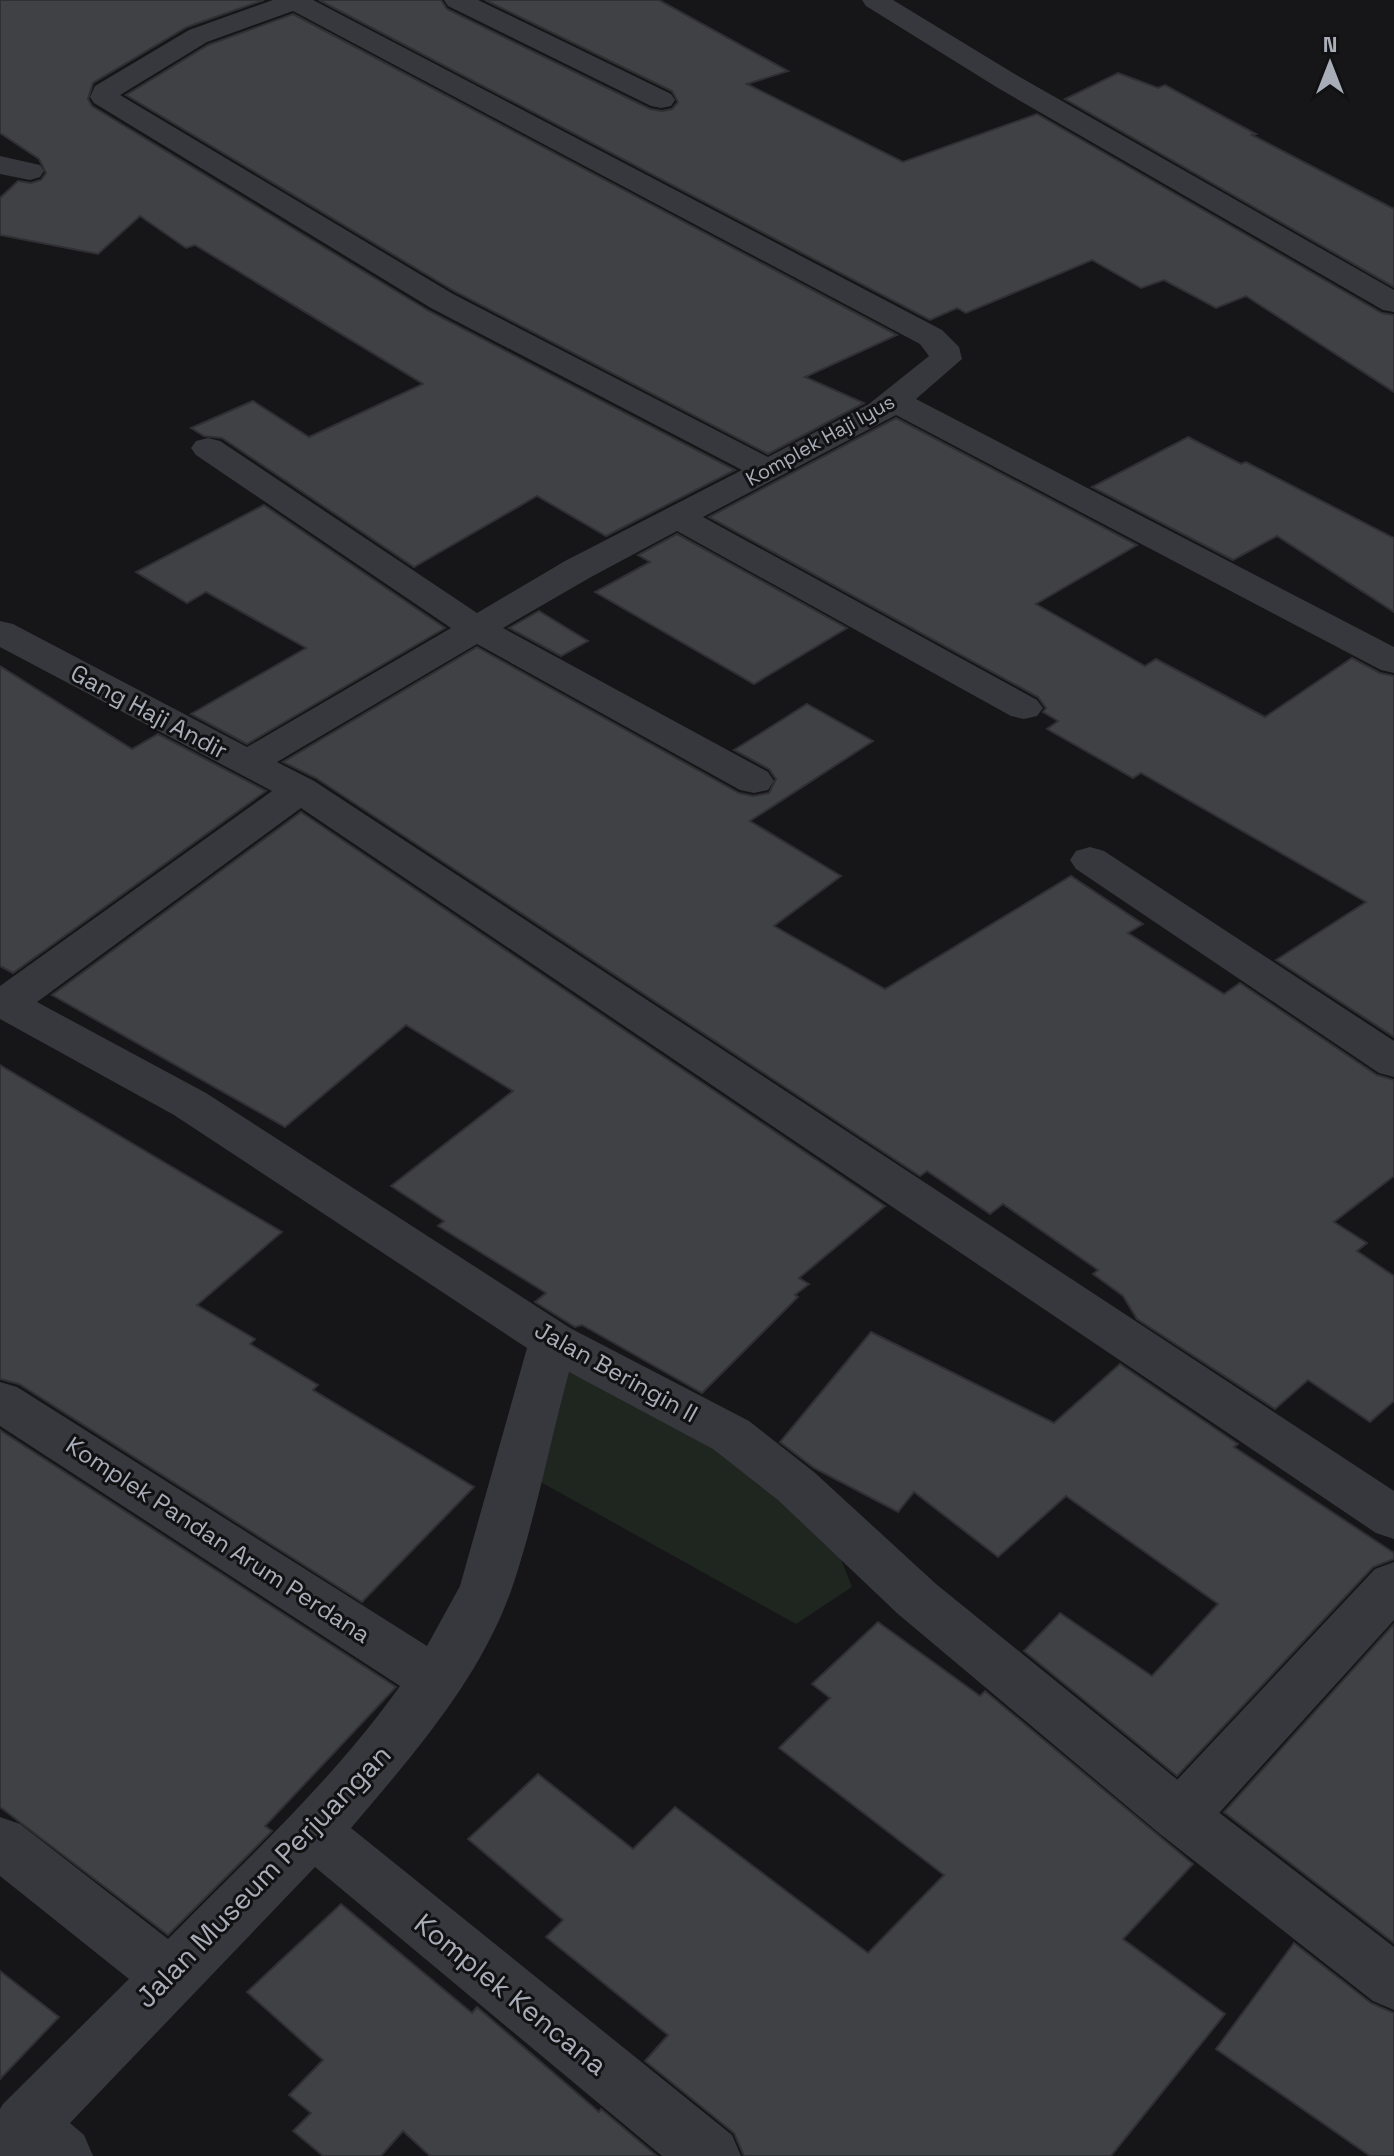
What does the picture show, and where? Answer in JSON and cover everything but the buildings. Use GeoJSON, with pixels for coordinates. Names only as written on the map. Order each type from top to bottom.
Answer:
{"type":"FeatureCollection","features":[{"type":"Feature","properties":{"kind":"street"},"geometry":{"type":"LineString","coordinates":[[294,0],[198,36],[105,92],[104,97],[442,301],[768,470]]}},
{"type":"Feature","properties":{"kind":"street","name":"Komplek Haji Iyus"},"geometry":{"type":"LineString","coordinates":[[246,764],[475,628],[894,401],[946,359],[943,347],[931,337],[294,0]]}},
{"type":"Feature","properties":{"kind":"street"},"geometry":{"type":"LineString","coordinates":[[457,0],[661,100]]}},
{"type":"Feature","properties":{"kind":"street"},"geometry":{"type":"LineString","coordinates":[[875,0],[1008,82],[1394,303]]}},
{"type":"Feature","properties":{"kind":"street"},"geometry":{"type":"LineString","coordinates":[[0,165],[30,171]]}},
{"type":"Feature","properties":{"kind":"street"},"geometry":{"type":"LineString","coordinates":[[894,401],[1394,662]]}},
{"type":"Feature","properties":{"kind":"street"},"geometry":{"type":"LineString","coordinates":[[208,448],[475,628],[754,781]]}},
{"type":"Feature","properties":{"kind":"street"},"geometry":{"type":"LineString","coordinates":[[677,517],[1024,708]]}},
{"type":"Feature","properties":{"kind":"street","name":"Gang Haji Andir"},"geometry":{"type":"LineString","coordinates":[[0,632],[300,790],[1394,1518]]}},
{"type":"Feature","properties":{"kind":"street"},"geometry":{"type":"LineString","coordinates":[[3,1001],[300,790]]}},
{"type":"Feature","properties":{"kind":"street"},"geometry":{"type":"LineString","coordinates":[[1090,860],[1394,1062]]}},
{"type":"Feature","properties":{"kind":"street","name":"Jalan Beringin II"},"geometry":{"type":"LineString","coordinates":[[3,1001],[190,1104],[553,1341],[731,1435],[796,1486],[917,1599],[1180,1816],[1394,1982]]}},
{"type":"Feature","properties":{"kind":"street","name":"Jalan Museum Perjuangan"},"geometry":{"type":"LineString","coordinates":[[29,2144],[169,1975],[313,1831],[396,1736],[435,1680],[464,1633],[486,1586],[553,1341]]}},
{"type":"Feature","properties":{"kind":"street","name":"Komplek Pandan Arum Perdana"},"geometry":{"type":"LineString","coordinates":[[0,1401],[435,1680]]}},
{"type":"Feature","properties":{"kind":"street"},"geometry":{"type":"LineString","coordinates":[[1180,1816],[1394,1584]]}},
{"type":"Feature","properties":{"kind":"street","name":"Komplek Kencana"},"geometry":{"type":"LineString","coordinates":[[313,1831],[710,2156]]}},
{"type":"Feature","properties":{"kind":"street"},"geometry":{"type":"LineString","coordinates":[[0,1842],[169,1975]]}},
{"type":"Feature","properties":{"kind":"shaded area"},"geometry":{"type":"Polygon","coordinates":[[[566,1371],[717,1441],[828,1527],[852,1587],[796,1624],[537,1480],[566,1371]]]}}]}
